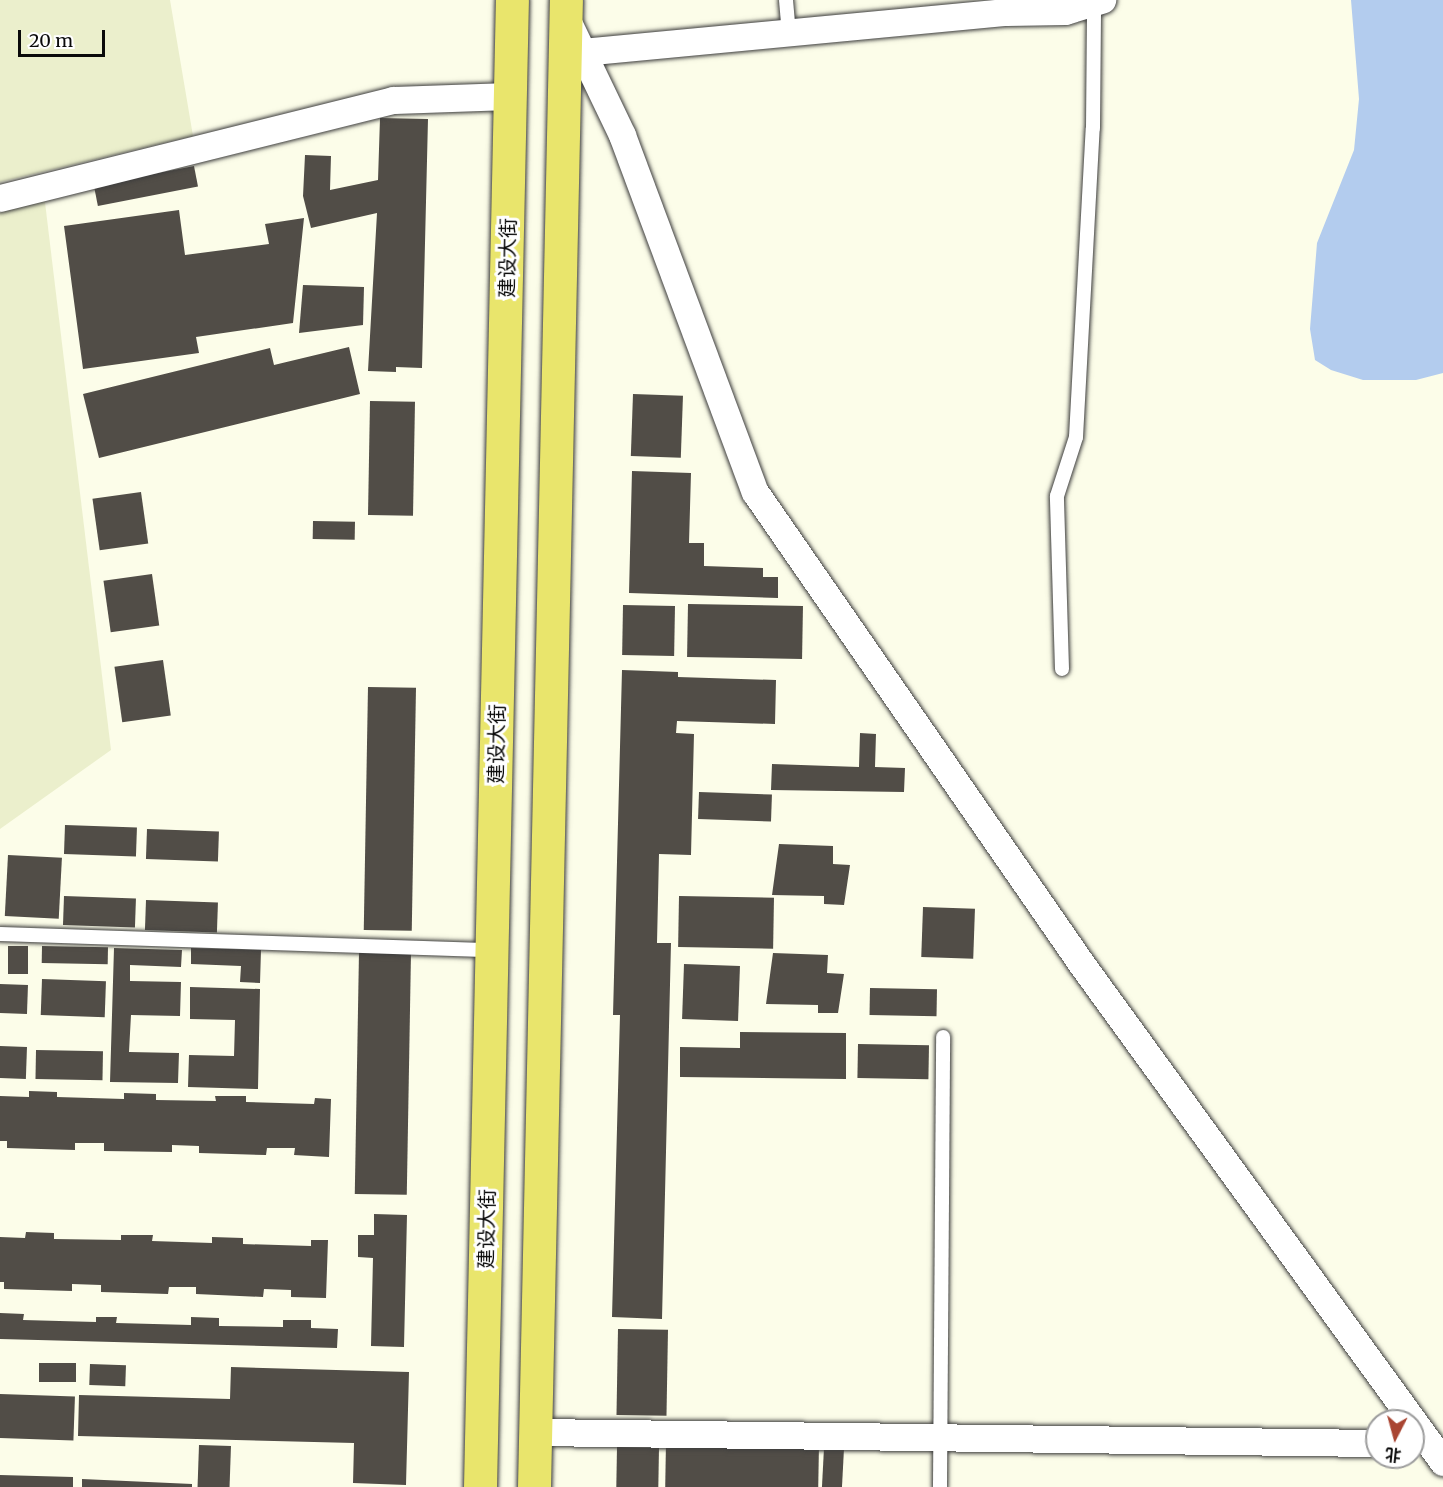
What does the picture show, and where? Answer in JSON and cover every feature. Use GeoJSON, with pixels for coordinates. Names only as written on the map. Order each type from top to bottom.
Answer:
{"type":"FeatureCollection","features":[{"type":"Feature","properties":{"kind":"main road","name":"建设大街"},"geometry":{"type":"LineString","coordinates":[[480,1487],[512,0]]}},
{"type":"Feature","properties":{"kind":"main road"},"geometry":{"type":"LineString","coordinates":[[534,1487],[566,9]]}},
{"type":"Feature","properties":{"kind":"street"},"geometry":{"type":"LineString","coordinates":[[582,52],[1006,12],[1065,11],[1098,1]]}},
{"type":"Feature","properties":{"kind":"street"},"geometry":{"type":"LineString","coordinates":[[566,9],[582,52],[622,135],[755,492],[1083,966],[1428,1449]]}},
{"type":"Feature","properties":{"kind":"street"},"geometry":{"type":"LineString","coordinates":[[0,198],[393,100],[510,96]]}},
{"type":"Feature","properties":{"kind":"street"},"geometry":{"type":"LineString","coordinates":[[536,1432],[1365,1443]]}},
{"type":"Feature","properties":{"kind":"lane"},"geometry":{"type":"LineString","coordinates":[[786,0],[789,32]]}},
{"type":"Feature","properties":{"kind":"lane"},"geometry":{"type":"LineString","coordinates":[[1062,669],[1057,496],[1076,437],[1098,1]]}},
{"type":"Feature","properties":{"kind":"lane"},"geometry":{"type":"LineString","coordinates":[[0,934],[492,950]]}},
{"type":"Feature","properties":{"kind":"lane"},"geometry":{"type":"LineString","coordinates":[[940,1487],[943,1037]]}},
{"type":"Feature","properties":{"kind":"green space"},"geometry":{"type":"Polygon","coordinates":[[[0,0],[170,0],[193,136],[0,182],[0,0]]]}},
{"type":"Feature","properties":{"kind":"green space"},"geometry":{"type":"Polygon","coordinates":[[[44,194],[111,750],[0,829],[0,207],[44,194]]]}},
{"type":"Feature","properties":{"kind":"water"},"geometry":{"type":"Polygon","coordinates":[[[1351,0],[1443,0],[1443,373],[1416,380],[1363,380],[1331,370],[1315,360],[1310,329],[1317,243],[1354,150],[1359,99],[1351,0]]]}},
{"type":"Feature","properties":{"kind":"building"},"geometry":{"type":"Polygon","coordinates":[[[380,118],[428,119],[422,368],[396,367],[396,372],[368,371],[377,213],[311,228],[303,196],[305,155],[331,156],[330,190],[378,180],[380,118]]]}},
{"type":"Feature","properties":{"kind":"building"},"geometry":{"type":"Polygon","coordinates":[[[194,166],[198,187],[98,206],[94,185],[194,166]]]}},
{"type":"Feature","properties":{"kind":"building"},"geometry":{"type":"Polygon","coordinates":[[[179,210],[185,255],[269,244],[265,224],[304,218],[293,323],[196,337],[199,353],[83,369],[64,226],[179,210]]]}},
{"type":"Feature","properties":{"kind":"building"},"geometry":{"type":"Polygon","coordinates":[[[303,285],[364,287],[363,325],[299,333],[303,285]]]}},
{"type":"Feature","properties":{"kind":"building"},"geometry":{"type":"Polygon","coordinates":[[[349,347],[360,394],[99,458],[83,394],[270,348],[274,365],[349,347]]]}},
{"type":"Feature","properties":{"kind":"building"},"geometry":{"type":"Polygon","coordinates":[[[633,394],[683,396],[681,458],[631,456],[633,394]]]}},
{"type":"Feature","properties":{"kind":"building"},"geometry":{"type":"Polygon","coordinates":[[[370,401],[415,402],[413,516],[368,515],[370,401]]]}},
{"type":"Feature","properties":{"kind":"building"},"geometry":{"type":"Polygon","coordinates":[[[632,471],[691,473],[689,543],[704,543],[704,566],[763,568],[763,577],[778,577],[778,598],[629,593],[632,471]]]}},
{"type":"Feature","properties":{"kind":"building"},"geometry":{"type":"Polygon","coordinates":[[[141,492],[148,543],[100,550],[92,499],[141,492]]]}},
{"type":"Feature","properties":{"kind":"building"},"geometry":{"type":"Polygon","coordinates":[[[313,521],[355,522],[355,540],[313,539],[313,521]]]}},
{"type":"Feature","properties":{"kind":"building"},"geometry":{"type":"Polygon","coordinates":[[[152,574],[159,625],[111,632],[103,581],[152,574]]]}},
{"type":"Feature","properties":{"kind":"building"},"geometry":{"type":"Polygon","coordinates":[[[688,604],[803,606],[802,659],[687,657],[688,604]]]}},
{"type":"Feature","properties":{"kind":"building"},"geometry":{"type":"Polygon","coordinates":[[[623,605],[675,606],[674,656],[622,655],[623,605]]]}},
{"type":"Feature","properties":{"kind":"building"},"geometry":{"type":"Polygon","coordinates":[[[163,660],[171,715],[122,722],[114,667],[163,660]]]}},
{"type":"Feature","properties":{"kind":"building"},"geometry":{"type":"Polygon","coordinates":[[[622,670],[678,672],[678,677],[776,680],[775,724],[677,721],[676,733],[694,734],[691,855],[659,854],[657,943],[671,943],[662,1319],[612,1317],[620,1015],[613,1015],[622,670]]]}},
{"type":"Feature","properties":{"kind":"building"},"geometry":{"type":"Polygon","coordinates":[[[368,687],[416,688],[412,931],[364,930],[368,687]]]}},
{"type":"Feature","properties":{"kind":"building"},"geometry":{"type":"Polygon","coordinates":[[[860,733],[876,734],[875,767],[905,768],[904,792],[771,790],[772,764],[859,767],[860,733]]]}},
{"type":"Feature","properties":{"kind":"building"},"geometry":{"type":"Polygon","coordinates":[[[699,792],[772,795],[771,822],[698,819],[699,792]]]}},
{"type":"Feature","properties":{"kind":"building"},"geometry":{"type":"Polygon","coordinates":[[[65,825],[137,828],[136,856],[64,854],[65,825]]]}},
{"type":"Feature","properties":{"kind":"building"},"geometry":{"type":"Polygon","coordinates":[[[147,829],[219,832],[218,861],[146,859],[147,829]]]}},
{"type":"Feature","properties":{"kind":"building"},"geometry":{"type":"Polygon","coordinates":[[[779,844],[833,846],[833,864],[850,865],[844,905],[824,904],[824,896],[772,895],[779,844]]]}},
{"type":"Feature","properties":{"kind":"building"},"geometry":{"type":"Polygon","coordinates":[[[8,855],[62,858],[59,919],[5,916],[8,855]]]}},
{"type":"Feature","properties":{"kind":"building"},"geometry":{"type":"Polygon","coordinates":[[[64,896],[136,899],[135,927],[63,925],[64,896]]]}},
{"type":"Feature","properties":{"kind":"building"},"geometry":{"type":"Polygon","coordinates":[[[679,896],[774,898],[773,949],[678,947],[679,896]]]}},
{"type":"Feature","properties":{"kind":"building"},"geometry":{"type":"Polygon","coordinates":[[[146,900],[218,903],[217,932],[145,930],[146,900]]]}},
{"type":"Feature","properties":{"kind":"building"},"geometry":{"type":"Polygon","coordinates":[[[923,907],[975,909],[973,959],[921,957],[923,907]]]}},
{"type":"Feature","properties":{"kind":"building"},"geometry":{"type":"Polygon","coordinates":[[[8,946],[28,946],[28,974],[8,974],[8,946]]]}},
{"type":"Feature","properties":{"kind":"building"},"geometry":{"type":"Polygon","coordinates":[[[42,946],[108,947],[108,964],[42,963],[42,946]]]}},
{"type":"Feature","properties":{"kind":"building"},"geometry":{"type":"Polygon","coordinates":[[[114,948],[182,950],[181,967],[130,965],[130,981],[181,982],[180,1016],[131,1015],[129,1052],[179,1053],[178,1083],[110,1082],[114,948]]]}},
{"type":"Feature","properties":{"kind":"building"},"geometry":{"type":"Polygon","coordinates":[[[191,948],[261,950],[260,983],[240,982],[241,966],[191,964],[191,948]]]}},
{"type":"Feature","properties":{"kind":"building"},"geometry":{"type":"Polygon","coordinates":[[[359,952],[411,953],[407,1195],[355,1194],[359,952]]]}},
{"type":"Feature","properties":{"kind":"building"},"geometry":{"type":"Polygon","coordinates":[[[773,953],[828,955],[827,973],[844,974],[838,1013],[818,1013],[818,1005],[766,1004],[773,953]]]}},
{"type":"Feature","properties":{"kind":"building"},"geometry":{"type":"Polygon","coordinates":[[[684,964],[740,966],[738,1021],[682,1019],[684,964]]]}},
{"type":"Feature","properties":{"kind":"building"},"geometry":{"type":"Polygon","coordinates":[[[42,979],[106,981],[105,1017],[41,1015],[42,979]]]}},
{"type":"Feature","properties":{"kind":"building"},"geometry":{"type":"Polygon","coordinates":[[[0,984],[28,985],[27,1014],[0,1013],[0,984]]]}},
{"type":"Feature","properties":{"kind":"building"},"geometry":{"type":"Polygon","coordinates":[[[190,987],[260,989],[258,1089],[188,1087],[189,1055],[234,1056],[235,1020],[190,1019],[190,987]]]}},
{"type":"Feature","properties":{"kind":"building"},"geometry":{"type":"Polygon","coordinates":[[[870,988],[937,989],[937,1016],[870,1015],[870,988]]]}},
{"type":"Feature","properties":{"kind":"building"},"geometry":{"type":"Polygon","coordinates":[[[740,1032],[846,1033],[846,1079],[680,1077],[680,1047],[740,1048],[740,1032]]]}},
{"type":"Feature","properties":{"kind":"building"},"geometry":{"type":"Polygon","coordinates":[[[858,1044],[929,1045],[928,1079],[857,1078],[858,1044]]]}},
{"type":"Feature","properties":{"kind":"building"},"geometry":{"type":"Polygon","coordinates":[[[0,1046],[27,1047],[26,1079],[0,1078],[0,1046]]]}},
{"type":"Feature","properties":{"kind":"building"},"geometry":{"type":"Polygon","coordinates":[[[36,1050],[103,1051],[102,1080],[35,1079],[36,1050]]]}},
{"type":"Feature","properties":{"kind":"building"},"geometry":{"type":"Polygon","coordinates":[[[29,1091],[57,1092],[57,1097],[124,1099],[124,1093],[156,1094],[156,1100],[216,1101],[215,1096],[246,1096],[246,1102],[314,1104],[315,1098],[331,1099],[329,1157],[294,1155],[295,1148],[267,1148],[266,1155],[199,1153],[199,1146],[172,1145],[172,1152],[104,1151],[104,1143],[75,1143],[75,1150],[7,1148],[7,1141],[0,1141],[0,1096],[29,1097],[29,1091]]]}},
{"type":"Feature","properties":{"kind":"building"},"geometry":{"type":"Polygon","coordinates":[[[374,1214],[407,1215],[404,1347],[371,1346],[373,1258],[358,1257],[358,1235],[374,1235],[374,1214]]]}},
{"type":"Feature","properties":{"kind":"building"},"geometry":{"type":"Polygon","coordinates":[[[26,1232],[54,1233],[54,1239],[121,1240],[121,1235],[153,1235],[152,1241],[212,1243],[212,1237],[243,1238],[243,1244],[311,1246],[311,1240],[328,1240],[326,1298],[291,1297],[291,1290],[264,1289],[263,1297],[196,1294],[196,1287],[169,1287],[168,1294],[101,1292],[101,1285],[72,1284],[72,1291],[4,1289],[4,1282],[0,1282],[0,1237],[25,1238],[26,1232]]]}},
{"type":"Feature","properties":{"kind":"building"},"geometry":{"type":"Polygon","coordinates":[[[0,1313],[24,1314],[23,1320],[96,1322],[96,1317],[117,1317],[116,1323],[191,1325],[191,1317],[219,1318],[219,1326],[283,1327],[283,1320],[311,1320],[311,1328],[338,1329],[337,1348],[0,1339],[0,1313]]]}},
{"type":"Feature","properties":{"kind":"building"},"geometry":{"type":"Polygon","coordinates":[[[618,1329],[668,1330],[666,1416],[616,1415],[618,1329]]]}},
{"type":"Feature","properties":{"kind":"building"},"geometry":{"type":"Polygon","coordinates":[[[39,1363],[76,1363],[76,1382],[39,1382],[39,1363]]]}},
{"type":"Feature","properties":{"kind":"building"},"geometry":{"type":"Polygon","coordinates":[[[90,1364],[126,1365],[125,1386],[89,1385],[90,1364]]]}},
{"type":"Feature","properties":{"kind":"building"},"geometry":{"type":"Polygon","coordinates":[[[231,1367],[409,1372],[406,1485],[353,1483],[354,1443],[78,1436],[79,1395],[230,1399],[231,1367]]]}},
{"type":"Feature","properties":{"kind":"building"},"geometry":{"type":"Polygon","coordinates":[[[0,1394],[75,1397],[73,1441],[0,1438],[0,1394]]]}},
{"type":"Feature","properties":{"kind":"building"},"geometry":{"type":"Polygon","coordinates":[[[666,1442],[819,1445],[818,1487],[665,1487],[666,1442]]]}},
{"type":"Feature","properties":{"kind":"building"},"geometry":{"type":"Polygon","coordinates":[[[199,1445],[231,1446],[230,1487],[198,1487],[199,1445]]]}},
{"type":"Feature","properties":{"kind":"building"},"geometry":{"type":"Polygon","coordinates":[[[617,1447],[659,1448],[658,1487],[616,1487],[617,1447]]]}},
{"type":"Feature","properties":{"kind":"building"},"geometry":{"type":"Polygon","coordinates":[[[824,1448],[844,1449],[842,1487],[822,1487],[824,1448]]]}},
{"type":"Feature","properties":{"kind":"building"},"geometry":{"type":"Polygon","coordinates":[[[0,1475],[73,1477],[73,1487],[0,1487],[0,1475]]]}},
{"type":"Feature","properties":{"kind":"building"},"geometry":{"type":"Polygon","coordinates":[[[82,1479],[192,1484],[192,1487],[82,1487],[82,1479]]]}}]}
